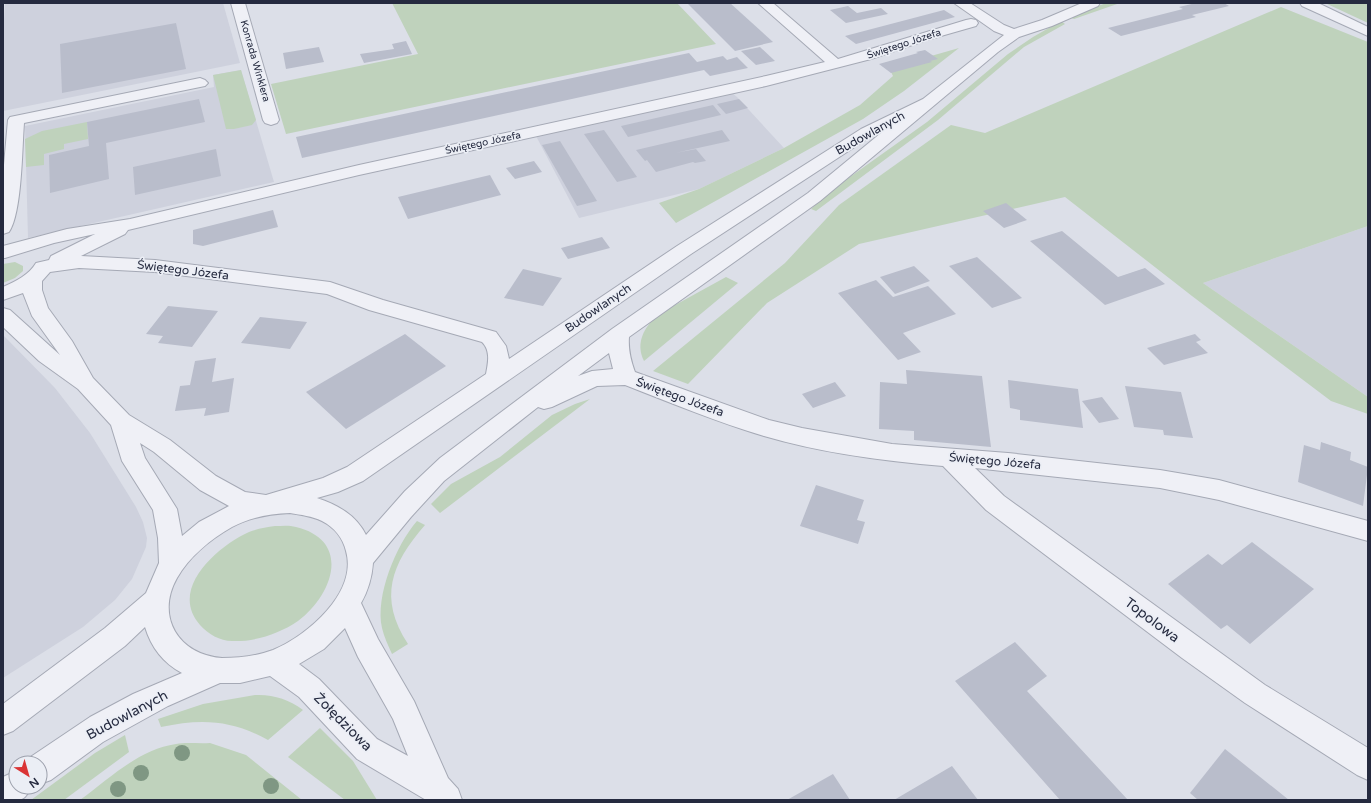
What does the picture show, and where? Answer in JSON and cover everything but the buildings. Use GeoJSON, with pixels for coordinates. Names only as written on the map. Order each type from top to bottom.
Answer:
{"type":"FeatureCollection","features":[{"type":"Feature","properties":{"kind":"street","name":"Konrada Winklera"},"geometry":{"type":"LineString","coordinates":[[238,3],[271,120]]}},
{"type":"Feature","properties":{"kind":"street"},"geometry":{"type":"LineString","coordinates":[[765,3],[836,64]]}},
{"type":"Feature","properties":{"kind":"street"},"geometry":{"type":"LineString","coordinates":[[961,3],[999,28],[1014,34]]}},
{"type":"Feature","properties":{"kind":"street","name":"Budowlanych"},"geometry":{"type":"LineString","coordinates":[[1014,34],[1047,23],[1093,3]]}},
{"type":"Feature","properties":{"kind":"street"},"geometry":{"type":"LineString","coordinates":[[1307,3],[1368,32]]}},
{"type":"Feature","properties":{"kind":"street","name":"Budowlanych"},"geometry":{"type":"LineString","coordinates":[[360,560],[392,519],[427,482],[448,464],[619,334],[814,197],[885,139],[926,103],[1014,34],[1028,16]]}},
{"type":"Feature","properties":{"kind":"street","name":"Świętego Józefa"},"geometry":{"type":"LineString","coordinates":[[3,251],[93,228],[130,224],[338,175],[766,81],[866,56],[922,37],[971,23]]}},
{"type":"Feature","properties":{"kind":"street"},"geometry":{"type":"LineString","coordinates":[[3,228],[9,208],[16,120],[200,83]]}},
{"type":"Feature","properties":{"kind":"street","name":"Budowlanych"},"geometry":{"type":"LineString","coordinates":[[266,505],[330,485],[355,474],[684,250],[867,132],[926,103]]}},
{"type":"Feature","properties":{"kind":"street","name":"Świętego Józefa"},"geometry":{"type":"LineString","coordinates":[[38,273],[130,224]]}},
{"type":"Feature","properties":{"kind":"street"},"geometry":{"type":"LineString","coordinates":[[3,251],[18,250],[33,252],[42,258],[32,291],[34,300],[40,312],[65,346],[86,384]]}},
{"type":"Feature","properties":{"kind":"street","name":"Świętego Józefa"},"geometry":{"type":"LineString","coordinates":[[38,273],[86,262],[155,266],[330,288],[362,300],[489,337],[496,346],[500,358],[496,377]]}},
{"type":"Feature","properties":{"kind":"street"},"geometry":{"type":"LineString","coordinates":[[3,294],[17,289],[38,273]]}},
{"type":"Feature","properties":{"kind":"street"},"geometry":{"type":"LineString","coordinates":[[3,315],[46,356],[86,384],[121,421],[162,446],[208,483],[239,500],[251,504],[312,505],[331,513],[347,525],[352,532],[356,541],[360,560],[358,580],[342,613],[318,638],[273,663],[245,670],[219,670],[193,665],[172,652],[160,633],[157,622],[157,599],[160,588],[172,565],[190,543],[213,526],[239,512],[266,505]]}},
{"type":"Feature","properties":{"kind":"street","name":"Świętego Józefa"},"geometry":{"type":"LineString","coordinates":[[619,334],[619,360],[627,377]]}},
{"type":"Feature","properties":{"kind":"street","name":"Świętego Józefa"},"geometry":{"type":"LineString","coordinates":[[509,417],[592,380],[602,377],[627,377],[766,428],[802,437],[892,453],[1008,462],[1136,475],[1200,486],[1278,505],[1368,531]]}},
{"type":"Feature","properties":{"kind":"street"},"geometry":{"type":"LineString","coordinates":[[121,421],[134,461],[165,509],[170,538],[172,565]]}},
{"type":"Feature","properties":{"kind":"street","name":"Topolowa"},"geometry":{"type":"LineString","coordinates":[[950,458],[995,503],[1192,650],[1255,694],[1368,765]]}},
{"type":"Feature","properties":{"kind":"street"},"geometry":{"type":"LineString","coordinates":[[3,721],[115,637],[157,599]]}},
{"type":"Feature","properties":{"kind":"street","name":"Żołędziowa"},"geometry":{"type":"LineString","coordinates":[[348,602],[356,624],[368,648],[404,711],[442,795]]}},
{"type":"Feature","properties":{"kind":"street","name":"Żołędziowa"},"geometry":{"type":"LineString","coordinates":[[273,663],[291,674],[309,688],[367,749],[442,795]]}},
{"type":"Feature","properties":{"kind":"street","name":"Budowlanych"},"geometry":{"type":"LineString","coordinates":[[48,763],[100,727],[151,700],[219,670]]}},
{"type":"Feature","properties":{"kind":"shaded area"},"geometry":{"type":"Polygon","coordinates":[[[5,3],[223,3],[240,63],[3,111],[3,36],[5,3]]]}},
{"type":"Feature","properties":{"kind":"shaded area"},"geometry":{"type":"Polygon","coordinates":[[[241,70],[274,182],[28,238],[25,126],[214,87],[213,75],[241,70]]]}},
{"type":"Feature","properties":{"kind":"shaded area"},"geometry":{"type":"Polygon","coordinates":[[[732,93],[784,148],[699,189],[579,218],[536,136],[732,93]]]}},
{"type":"Feature","properties":{"kind":"shaded area"},"geometry":{"type":"Polygon","coordinates":[[[1368,226],[1368,397],[1203,283],[1368,226]]]}},
{"type":"Feature","properties":{"kind":"shaded area"},"geometry":{"type":"Polygon","coordinates":[[[3,335],[55,388],[90,433],[136,507],[143,522],[147,538],[146,547],[132,579],[115,600],[83,627],[3,678],[3,335]]]}},
{"type":"Feature","properties":{"kind":"green space"},"geometry":{"type":"Polygon","coordinates":[[[392,3],[677,3],[716,44],[286,134],[271,84],[418,54],[392,3]]]}},
{"type":"Feature","properties":{"kind":"green space"},"geometry":{"type":"Polygon","coordinates":[[[1106,3],[1120,3],[1074,19],[1069,17],[1106,3]]]}},
{"type":"Feature","properties":{"kind":"green space"},"geometry":{"type":"Polygon","coordinates":[[[1325,3],[1368,3],[1368,23],[1325,3]]]}},
{"type":"Feature","properties":{"kind":"green space"},"geometry":{"type":"Polygon","coordinates":[[[1281,7],[1368,42],[1368,226],[1203,283],[1368,397],[1368,414],[1331,401],[1192,296],[1065,197],[859,244],[767,303],[688,384],[653,371],[785,263],[839,205],[951,125],[985,133],[1281,7]]]}},
{"type":"Feature","properties":{"kind":"green space"},"geometry":{"type":"Polygon","coordinates":[[[1061,21],[1065,24],[1024,47],[938,120],[816,211],[811,209],[826,194],[927,122],[1008,54],[1033,37],[1061,21]]]}},
{"type":"Feature","properties":{"kind":"green space"},"geometry":{"type":"Polygon","coordinates":[[[959,48],[904,91],[863,119],[676,223],[659,203],[699,189],[784,148],[860,105],[893,76],[889,68],[959,48]]]}},
{"type":"Feature","properties":{"kind":"green space"},"geometry":{"type":"Polygon","coordinates":[[[241,70],[256,120],[252,125],[234,129],[226,129],[213,75],[241,70]]]}},
{"type":"Feature","properties":{"kind":"green space"},"geometry":{"type":"Polygon","coordinates":[[[87,122],[88,139],[64,144],[64,149],[44,154],[44,165],[26,167],[25,139],[42,131],[87,122]]]}},
{"type":"Feature","properties":{"kind":"green space"},"geometry":{"type":"Polygon","coordinates":[[[15,262],[23,266],[23,271],[15,278],[3,283],[3,264],[15,262]]]}},
{"type":"Feature","properties":{"kind":"green space"},"geometry":{"type":"Polygon","coordinates":[[[726,277],[738,283],[644,361],[640,348],[642,336],[648,325],[657,315],[726,277]]]}},
{"type":"Feature","properties":{"kind":"green space"},"geometry":{"type":"Polygon","coordinates":[[[590,399],[440,513],[431,504],[451,484],[500,457],[552,415],[575,404],[590,399]]]}},
{"type":"Feature","properties":{"kind":"green space"},"geometry":{"type":"Polygon","coordinates":[[[417,521],[425,525],[413,539],[404,554],[392,582],[391,596],[393,611],[408,644],[392,654],[382,628],[381,615],[384,586],[402,543],[417,521]]]}},
{"type":"Feature","properties":{"kind":"green space"},"geometry":{"type":"Polygon","coordinates":[[[275,526],[296,527],[314,534],[325,544],[331,556],[331,570],[327,584],[320,598],[298,621],[275,633],[258,639],[240,641],[228,641],[214,636],[200,625],[192,611],[190,597],[193,583],[211,558],[224,547],[249,532],[275,526]]]}},
{"type":"Feature","properties":{"kind":"green space"},"geometry":{"type":"Polygon","coordinates":[[[255,695],[268,695],[280,698],[298,706],[303,710],[268,740],[242,728],[229,725],[190,722],[161,727],[158,719],[203,704],[255,695]]]}},
{"type":"Feature","properties":{"kind":"green space"},"geometry":{"type":"Polygon","coordinates":[[[320,728],[353,761],[377,800],[345,800],[288,757],[320,728]]]}},
{"type":"Feature","properties":{"kind":"green space"},"geometry":{"type":"Polygon","coordinates":[[[125,735],[129,752],[64,800],[31,800],[38,795],[48,795],[48,788],[95,753],[125,735]]]}},
{"type":"Feature","properties":{"kind":"green space"},"geometry":{"type":"Polygon","coordinates":[[[210,743],[246,755],[302,800],[80,800],[113,774],[149,752],[176,744],[210,743]]]}}]}
